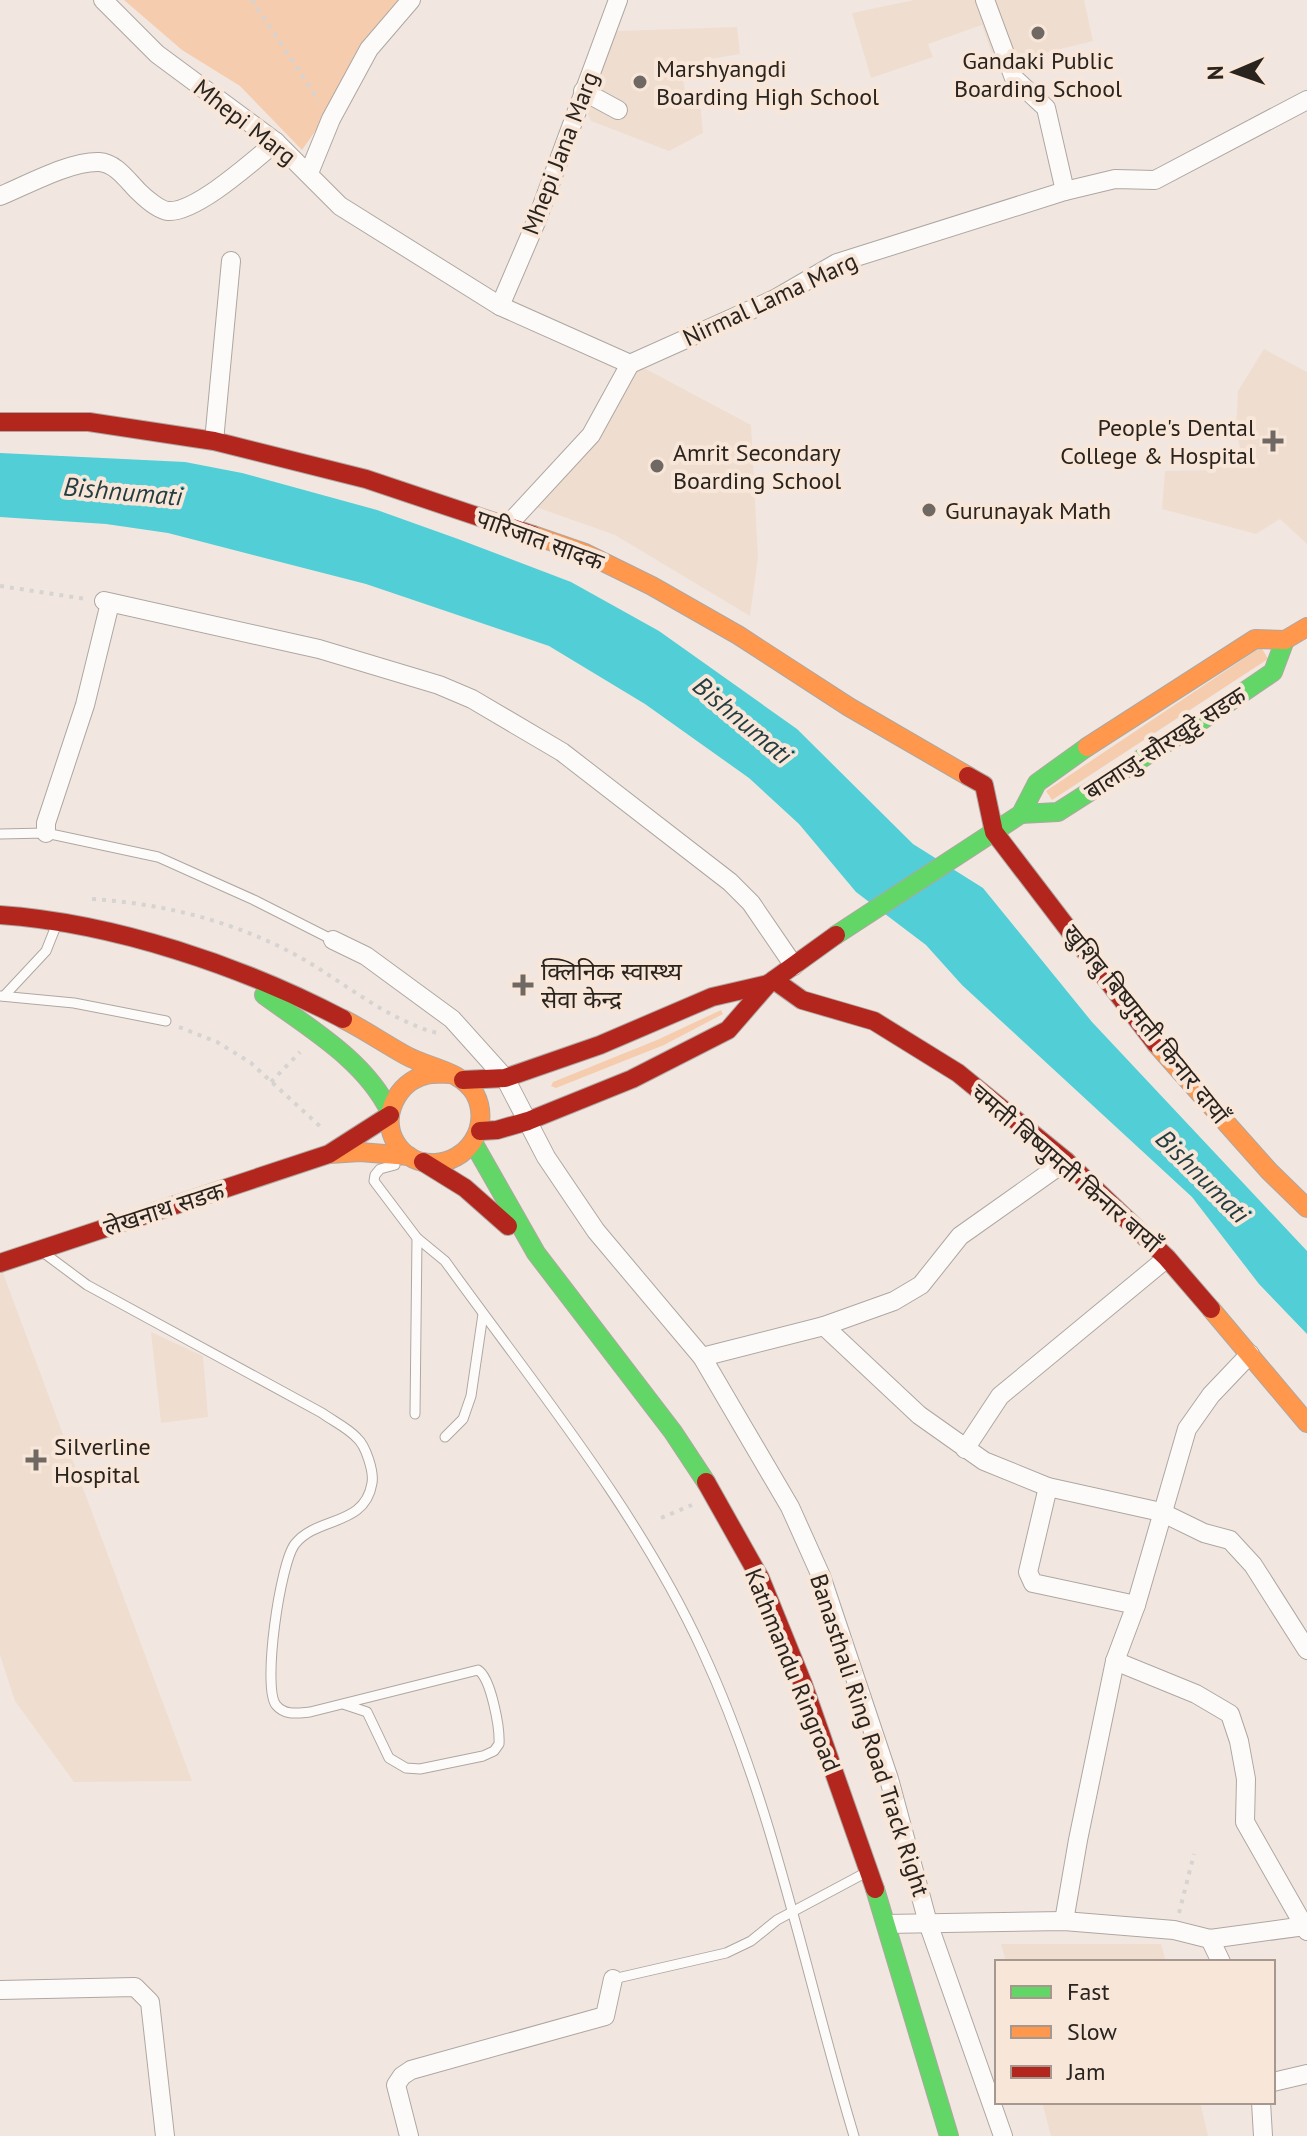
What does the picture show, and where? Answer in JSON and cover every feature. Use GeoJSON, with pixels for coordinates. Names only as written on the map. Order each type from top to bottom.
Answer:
{"type":"FeatureCollection","features":[{"type":"Feature","properties":{"kind":"main road","name":"पारिजात सादक"},"geometry":{"type":"LineString","coordinates":[[0,422],[89,422],[214,441],[366,479],[585,553],[652,586],[738,635],[849,707],[984,785],[994,832]]}},
{"type":"Feature","properties":{"kind":"main road","name":"बालाजु-सौरखुट्टे सडक"},"geometry":{"type":"LineString","coordinates":[[794,966],[824,943],[1021,814],[1037,783],[1068,759],[1255,639],[1285,640],[1307,627]]}},
{"type":"Feature","properties":{"kind":"main road","name":"बालाजु-सौरखुट्टे सडक"},"geometry":{"type":"LineString","coordinates":[[1021,814],[1058,812],[1213,713],[1273,672],[1285,640]]}},
{"type":"Feature","properties":{"kind":"main road","name":"खुशिबु बिष्णुमती किनार दायाँ"},"geometry":{"type":"LineString","coordinates":[[994,832],[1148,1034],[1269,1171],[1307,1208]]}},
{"type":"Feature","properties":{"kind":"main road","name":"Kathmandu Ringroad"},"geometry":{"type":"LineString","coordinates":[[0,915],[59,920],[142,940],[286,990],[413,1059],[456,1077],[473,1090],[479,1103],[482,1117],[477,1137],[536,1253]]}},
{"type":"Feature","properties":{"kind":"main road"},"geometry":{"type":"LineString","coordinates":[[415,1159],[446,1163],[466,1152],[477,1137],[528,1121],[632,1079],[728,1030],[771,982],[794,966]]}},
{"type":"Feature","properties":{"kind":"main road","name":"Kathmandu Ringroad"},"geometry":{"type":"LineString","coordinates":[[232,971],[371,1080],[386,1100],[394,1138],[415,1159],[476,1197],[536,1253],[673,1432],[715,1495],[760,1578],[803,1684],[869,1871],[949,2136]]}},
{"type":"Feature","properties":{"kind":"main road"},"geometry":{"type":"LineString","coordinates":[[390,1114],[400,1087],[423,1073],[505,1078],[600,1045],[712,997],[771,982]]}},
{"type":"Feature","properties":{"kind":"main road","name":"चमती बिष्णुमती किनार बायाँ"},"geometry":{"type":"LineString","coordinates":[[771,982],[802,1000],[874,1021],[908,1041],[958,1073],[1066,1161],[1167,1258],[1307,1423]]}},
{"type":"Feature","properties":{"kind":"main road","name":"लेखनाथ सडक"},"geometry":{"type":"LineString","coordinates":[[329,1154],[390,1114]]}},
{"type":"Feature","properties":{"kind":"main road","name":"लेखनाथ सडक"},"geometry":{"type":"LineString","coordinates":[[0,1263],[329,1154],[360,1152],[415,1159]]}},
{"type":"Feature","properties":{"kind":"street","name":"Mhepi Marg"},"geometry":{"type":"LineString","coordinates":[[103,0],[157,54],[276,142],[309,173],[331,119],[369,49],[411,0]]}},
{"type":"Feature","properties":{"kind":"street","name":"Mhepi Jana Marg"},"geometry":{"type":"LineString","coordinates":[[500,306],[536,222],[618,0]]}},
{"type":"Feature","properties":{"kind":"street"},"geometry":{"type":"LineString","coordinates":[[985,0],[1014,78],[1046,108],[1065,191]]}},
{"type":"Feature","properties":{"kind":"street"},"geometry":{"type":"LineString","coordinates":[[583,91],[618,110]]}},
{"type":"Feature","properties":{"kind":"street","name":"Nirmal Lama Marg"},"geometry":{"type":"LineString","coordinates":[[630,364],[775,299],[837,263],[1065,191],[1115,179],[1155,180],[1307,100]]}},
{"type":"Feature","properties":{"kind":"street"},"geometry":{"type":"LineString","coordinates":[[0,196],[79,165],[102,162],[124,175],[139,192],[165,211],[184,210],[231,179],[276,142]]}},
{"type":"Feature","properties":{"kind":"street"},"geometry":{"type":"LineString","coordinates":[[309,173],[340,206],[500,306],[630,364],[591,435],[506,527]]}},
{"type":"Feature","properties":{"kind":"street"},"geometry":{"type":"LineString","coordinates":[[214,441],[231,261]]}},
{"type":"Feature","properties":{"kind":"street"},"geometry":{"type":"LineString","coordinates":[[46,833],[46,823],[85,705],[107,602],[319,649],[439,685],[485,706],[562,752],[730,882],[751,903],[794,966]]}},
{"type":"Feature","properties":{"kind":"street","name":"Banasthali Ring Road Track Right"},"geometry":{"type":"LineString","coordinates":[[333,940],[366,956],[452,1019],[505,1078],[546,1157],[596,1231],[702,1357],[790,1507],[821,1576],[889,1779],[928,1923],[1003,2136]]}},
{"type":"Feature","properties":{"kind":"street"},"geometry":{"type":"LineString","coordinates":[[702,1357],[824,1326],[894,1301],[921,1285],[960,1236],[1066,1161]]}},
{"type":"Feature","properties":{"kind":"street"},"geometry":{"type":"LineString","coordinates":[[965,1449],[1000,1396],[1167,1258]]}},
{"type":"Feature","properties":{"kind":"street"},"geometry":{"type":"LineString","coordinates":[[824,1326],[919,1415],[984,1461],[1048,1487],[1161,1512],[1204,1533],[1230,1540],[1253,1565],[1307,1650]]}},
{"type":"Feature","properties":{"kind":"street"},"geometry":{"type":"LineString","coordinates":[[1064,1921],[1115,1661],[1136,1605],[1187,1429],[1211,1395],[1250,1354]]}},
{"type":"Feature","properties":{"kind":"street"},"geometry":{"type":"LineString","coordinates":[[1048,1487],[1028,1572],[1033,1583],[1136,1605]]}},
{"type":"Feature","properties":{"kind":"street"},"geometry":{"type":"LineString","coordinates":[[886,1924],[1064,1921],[1174,1930],[1210,1939],[1306,1928],[1245,1822],[1246,1779],[1230,1714],[1196,1694],[1115,1661]]}},
{"type":"Feature","properties":{"kind":"street"},"geometry":{"type":"LineString","coordinates":[[1210,1939],[1220,1960]]}},
{"type":"Feature","properties":{"kind":"street"},"geometry":{"type":"LineString","coordinates":[[409,2136],[396,2085],[402,2076],[411,2070],[605,2016],[613,1979]]}},
{"type":"Feature","properties":{"kind":"street"},"geometry":{"type":"LineString","coordinates":[[0,1990],[135,1987],[150,2002],[165,2136]]}},
{"type":"Feature","properties":{"kind":"street"},"geometry":{"type":"LineString","coordinates":[[1275,2082],[1307,2074]]}},
{"type":"Feature","properties":{"kind":"street"},"geometry":{"type":"LineString","coordinates":[[1261,2104],[1263,2136]]}},
{"type":"Feature","properties":{"kind":"lane"},"geometry":{"type":"LineString","coordinates":[[0,834],[46,833],[158,857],[333,940]]}},
{"type":"Feature","properties":{"kind":"lane"},"geometry":{"type":"LineString","coordinates":[[2,996],[46,951],[59,920]]}},
{"type":"Feature","properties":{"kind":"lane"},"geometry":{"type":"LineString","coordinates":[[2,996],[74,1003],[166,1021]]}},
{"type":"Feature","properties":{"kind":"lane"},"geometry":{"type":"LineString","coordinates":[[415,1159],[380,1169],[374,1181],[417,1238],[445,1261],[637,1531],[675,1595],[725,1703],[794,1912],[854,2136]]}},
{"type":"Feature","properties":{"kind":"lane"},"geometry":{"type":"LineString","coordinates":[[415,1414],[417,1238]]}},
{"type":"Feature","properties":{"kind":"lane"},"geometry":{"type":"LineString","coordinates":[[41,1250],[87,1285],[322,1413],[359,1439],[373,1473],[369,1493],[356,1513],[305,1534],[292,1547],[284,1568],[272,1656],[272,1699],[280,1709],[297,1713],[343,1704],[478,1670],[483,1672],[489,1687],[499,1744],[494,1751],[483,1756],[420,1769],[406,1768],[389,1758],[367,1712],[343,1704]]}},
{"type":"Feature","properties":{"kind":"lane"},"geometry":{"type":"LineString","coordinates":[[445,1437],[463,1419],[471,1396],[483,1314]]}},
{"type":"Feature","properties":{"kind":"lane"},"geometry":{"type":"LineString","coordinates":[[613,1979],[726,1953],[751,1941],[777,1920],[869,1871]]}},
{"type":"Feature","properties":{"kind":"path"},"geometry":{"type":"LineString","coordinates":[[252,0],[331,119]]}},
{"type":"Feature","properties":{"kind":"path"},"geometry":{"type":"LineString","coordinates":[[0,586],[107,602]]}},
{"type":"Feature","properties":{"kind":"path"},"geometry":{"type":"LineString","coordinates":[[166,1021],[217,1042],[251,1063],[326,1132],[329,1154]]}},
{"type":"Feature","properties":{"kind":"path"},"geometry":{"type":"LineString","coordinates":[[661,1518],[715,1495]]}},
{"type":"Feature","properties":{"kind":"path"},"geometry":{"type":"LineString","coordinates":[[1174,1930],[1194,1854]]}},
{"type":"Feature","properties":{"kind":"shaded area"},"geometry":{"type":"Polygon","coordinates":[[[124,0],[399,0],[302,150],[240,86],[182,50],[124,0]]]}},
{"type":"Feature","properties":{"kind":"shaded area","name":"Gandaki Public Boarding School"},"geometry":{"type":"Polygon","coordinates":[[[914,0],[1084,0],[1093,41],[996,65],[982,25],[928,44],[933,57],[871,78],[852,13],[914,0]]]}},
{"type":"Feature","properties":{"kind":"shaded area","name":"Marshyangdi Boarding High School"},"geometry":{"type":"Polygon","coordinates":[[[737,27],[740,54],[680,64],[687,101],[700,101],[703,133],[669,151],[591,121],[586,109],[617,31],[737,27]]]}},
{"type":"Feature","properties":{"kind":"shaded area","name":"People's Dental College & Hospital"},"geometry":{"type":"Polygon","coordinates":[[[1264,349],[1307,372],[1307,544],[1280,519],[1256,534],[1162,509],[1165,471],[1213,470],[1241,454],[1236,429],[1238,391],[1264,349]]]}},
{"type":"Feature","properties":{"kind":"shaded area","name":"Amrit Secondary Boarding School"},"geometry":{"type":"Polygon","coordinates":[[[627,359],[751,425],[758,557],[750,616],[615,535],[536,507],[627,359]]]}},
{"type":"Feature","properties":{"kind":"shaded area"},"geometry":{"type":"Polygon","coordinates":[[[1261,647],[1268,659],[1052,800],[1046,791],[1261,647]]]}},
{"type":"Feature","properties":{"kind":"shaded area"},"geometry":{"type":"Polygon","coordinates":[[[721,1010],[723,1014],[664,1045],[556,1088],[551,1086],[553,1082],[721,1010]]]}},
{"type":"Feature","properties":{"kind":"shaded area","name":"Silverline Hospital"},"geometry":{"type":"Polygon","coordinates":[[[0,1265],[192,1781],[74,1782],[15,1701],[0,1655],[0,1265]]]}},
{"type":"Feature","properties":{"kind":"shaded area"},"geometry":{"type":"Polygon","coordinates":[[[151,1332],[203,1356],[208,1417],[161,1423],[151,1332]]]}},
{"type":"Feature","properties":{"kind":"shaded area"},"geometry":{"type":"Polygon","coordinates":[[[1001,1944],[1161,1944],[1165,1960],[1005,1960],[1001,1944]]]}},
{"type":"Feature","properties":{"kind":"shaded area"},"geometry":{"type":"Polygon","coordinates":[[[1043,2104],[1200,2104],[1208,2136],[1051,2136],[1043,2104]]]}},
{"type":"Feature","properties":{"kind":"water","name":"Bishnumati"},"geometry":{"type":"Polygon","coordinates":[[[0,453],[185,462],[242,473],[377,510],[458,539],[571,582],[659,631],[797,729],[913,844],[983,888],[1092,1022],[1307,1251],[1307,1334],[1259,1284],[1192,1197],[962,985],[926,945],[856,892],[799,824],[749,778],[645,704],[549,646],[366,584],[168,533],[106,524],[0,517],[0,453]]]}},
{"type":"Feature","properties":{"kind":"traffic: fast"},"geometry":{"type":"LineString","coordinates":[[1021,814],[1058,812],[1213,713],[1273,672],[1285,640]]}},
{"type":"Feature","properties":{"kind":"traffic: fast"},"geometry":{"type":"LineString","coordinates":[[836,935],[1021,814],[1037,783],[1087,747]]}},
{"type":"Feature","properties":{"kind":"traffic: fast"},"geometry":{"type":"LineString","coordinates":[[264,995],[351,1061],[366,1076],[390,1112]]}},
{"type":"Feature","properties":{"kind":"traffic: fast"},"geometry":{"type":"LineString","coordinates":[[474,1144],[536,1253],[673,1432],[706,1482]]}},
{"type":"Feature","properties":{"kind":"traffic: fast"},"geometry":{"type":"LineString","coordinates":[[875,1889],[949,2136]]}},
{"type":"Feature","properties":{"kind":"traffic: slow"},"geometry":{"type":"LineString","coordinates":[[533,535],[585,553],[652,586],[968,776]]}},
{"type":"Feature","properties":{"kind":"traffic: slow"},"geometry":{"type":"LineString","coordinates":[[1087,747],[1255,639],[1285,640],[1307,627]]}},
{"type":"Feature","properties":{"kind":"traffic: slow"},"geometry":{"type":"LineString","coordinates":[[343,1019],[407,1056],[453,1075],[462,1080],[475,1094],[480,1124],[466,1150],[456,1157],[435,1163],[413,1159],[396,1143],[392,1133],[390,1122],[394,1102],[416,1079],[429,1074],[450,1074]]}},
{"type":"Feature","properties":{"kind":"traffic: slow"},"geometry":{"type":"LineString","coordinates":[[1156,1044],[1269,1171],[1307,1208]]}},
{"type":"Feature","properties":{"kind":"traffic: slow"},"geometry":{"type":"LineString","coordinates":[[330,1154],[360,1152],[409,1156]]}},
{"type":"Feature","properties":{"kind":"traffic: slow"},"geometry":{"type":"LineString","coordinates":[[1211,1309],[1307,1423]]}},
{"type":"Feature","properties":{"kind":"traffic: jam"},"geometry":{"type":"LineString","coordinates":[[0,422],[89,422],[214,441],[366,479],[533,535]]}},
{"type":"Feature","properties":{"kind":"traffic: jam"},"geometry":{"type":"LineString","coordinates":[[968,776],[984,785],[994,832],[1156,1044]]}},
{"type":"Feature","properties":{"kind":"traffic: jam"},"geometry":{"type":"LineString","coordinates":[[0,915],[87,927],[176,950],[263,982],[343,1019]]}},
{"type":"Feature","properties":{"kind":"traffic: jam"},"geometry":{"type":"LineString","coordinates":[[480,1131],[497,1130],[528,1121],[632,1079],[728,1030],[768,984],[836,935]]}},
{"type":"Feature","properties":{"kind":"traffic: jam"},"geometry":{"type":"LineString","coordinates":[[774,980],[802,1000],[874,1021],[958,1073],[1066,1161],[1167,1258],[1211,1309]]}},
{"type":"Feature","properties":{"kind":"traffic: jam"},"geometry":{"type":"LineString","coordinates":[[463,1080],[505,1078],[600,1045],[712,997],[768,984]]}},
{"type":"Feature","properties":{"kind":"traffic: jam"},"geometry":{"type":"LineString","coordinates":[[0,1263],[329,1154],[390,1115]]}},
{"type":"Feature","properties":{"kind":"traffic: jam"},"geometry":{"type":"LineString","coordinates":[[423,1162],[465,1188],[508,1226]]}},
{"type":"Feature","properties":{"kind":"traffic: jam"},"geometry":{"type":"LineString","coordinates":[[706,1482],[760,1578],[803,1684],[875,1889]]}},
{"type":"Feature","properties":{"kind":"place","name":"Gandaki Public Boarding School"},"geometry":{"type":"Point","coordinates":[1038,33]}},
{"type":"Feature","properties":{"kind":"place","name":"Marshyangdi Boarding High School"},"geometry":{"type":"Point","coordinates":[640,82]}},
{"type":"Feature","properties":{"kind":"place","name":"People's Dental College & Hospital"},"geometry":{"type":"Point","coordinates":[1273,441]}},
{"type":"Feature","properties":{"kind":"place","name":"Amrit Secondary Boarding School"},"geometry":{"type":"Point","coordinates":[657,466]}},
{"type":"Feature","properties":{"kind":"place","name":"Gurunayak Math"},"geometry":{"type":"Point","coordinates":[929,510]}},
{"type":"Feature","properties":{"kind":"place","name":"क्लिनिक स्वास्थ्य सेवा केन्द्र"},"geometry":{"type":"Point","coordinates":[523,985]}},
{"type":"Feature","properties":{"kind":"place","name":"Silverline Hospital"},"geometry":{"type":"Point","coordinates":[36,1460]}}]}
